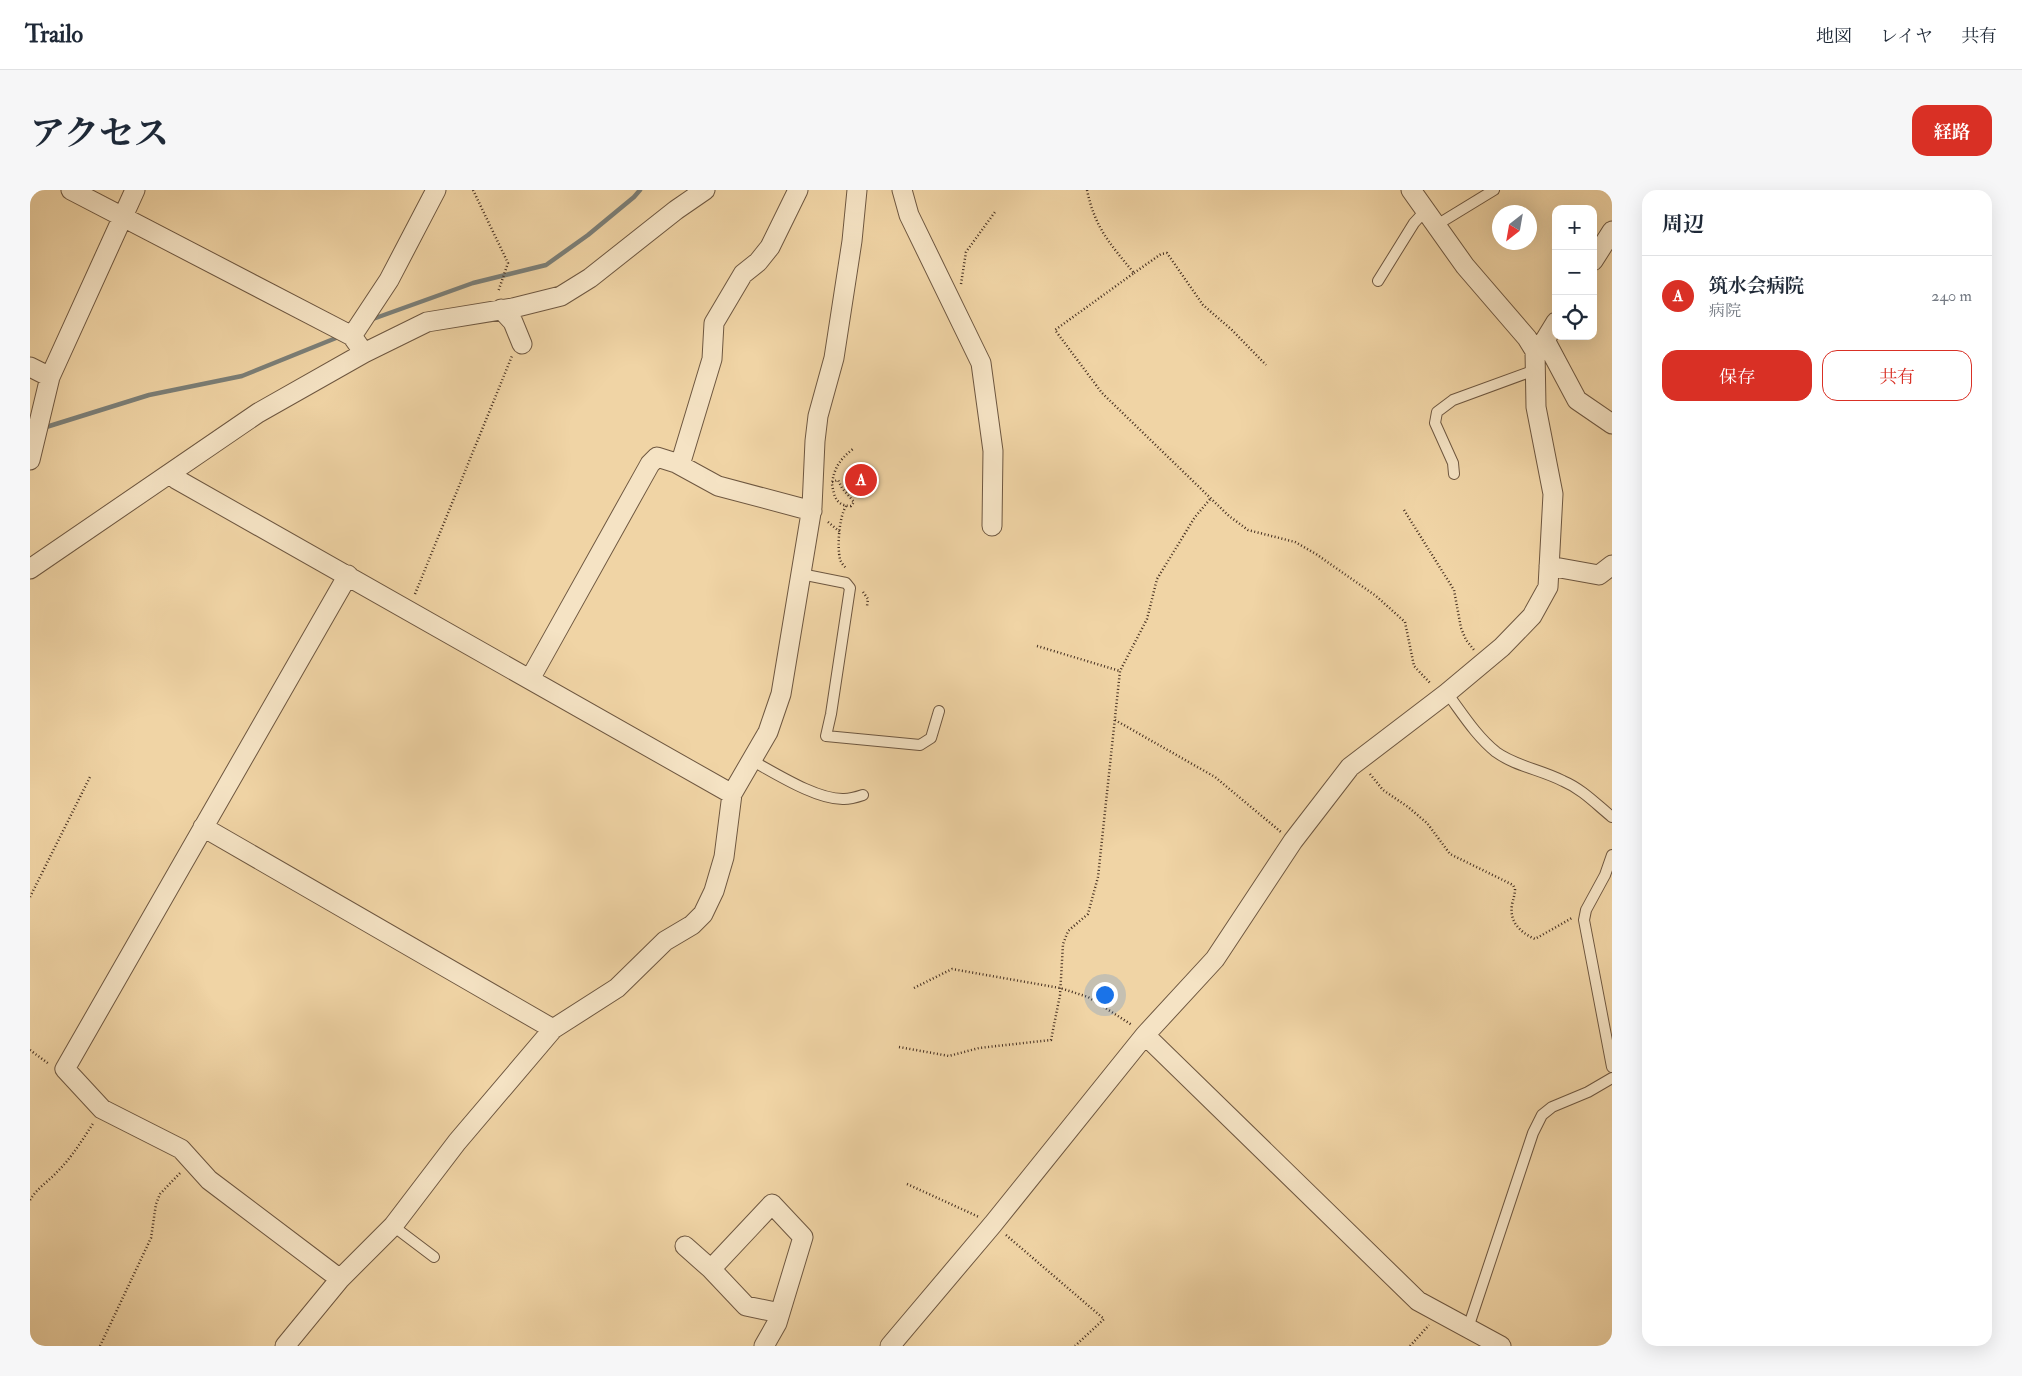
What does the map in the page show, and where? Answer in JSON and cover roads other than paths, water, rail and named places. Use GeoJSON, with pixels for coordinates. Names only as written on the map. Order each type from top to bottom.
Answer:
{"type":"FeatureCollection","features":[{"type":"Feature","properties":{"kind":"street"},"geometry":{"type":"LineString","coordinates":[[71,190],[352,336],[364,353]]}},
{"type":"Feature","properties":{"kind":"street"},"geometry":{"type":"LineString","coordinates":[[30,460],[50,377],[135,190]]}},
{"type":"Feature","properties":{"kind":"street"},"geometry":{"type":"LineString","coordinates":[[352,336],[389,280],[436,190]]}},
{"type":"Feature","properties":{"kind":"street"},"geometry":{"type":"LineString","coordinates":[[30,569],[258,413],[364,353],[427,322],[498,310],[561,296],[590,278],[676,210],[705,190]]}},
{"type":"Feature","properties":{"kind":"street"},"geometry":{"type":"LineString","coordinates":[[680,465],[712,359],[714,323],[743,274],[758,262],[770,246],[798,190]]}},
{"type":"Feature","properties":{"kind":"street"},"geometry":{"type":"LineString","coordinates":[[285,1346],[340,1279],[393,1226],[457,1142],[553,1029],[617,988],[665,941],[692,925],[703,914],[714,891],[724,857],[732,794],[768,732],[781,694],[812,511],[818,416],[834,358],[852,241],[857,190]]}},
{"type":"Feature","properties":{"kind":"street"},"geometry":{"type":"LineString","coordinates":[[902,190],[909,215],[981,363],[993,451],[992,526]]}},
{"type":"Feature","properties":{"kind":"street"},"geometry":{"type":"LineString","coordinates":[[1410,190],[1465,266],[1527,338],[1540,345],[1576,400],[1612,424]]}},
{"type":"Feature","properties":{"kind":"street"},"geometry":{"type":"LineString","coordinates":[[1597,254],[1612,230]]}},
{"type":"Feature","properties":{"kind":"street"},"geometry":{"type":"LineString","coordinates":[[498,310],[513,322],[520,341]]}},
{"type":"Feature","properties":{"kind":"street"},"geometry":{"type":"LineString","coordinates":[[890,1346],[993,1224],[1145,1035],[1215,959],[1292,841],[1350,767],[1445,694],[1502,647],[1532,616],[1548,587],[1552,494],[1536,407],[1535,370],[1540,345],[1552,328]]}},
{"type":"Feature","properties":{"kind":"street"},"geometry":{"type":"LineString","coordinates":[[30,367],[50,377]]}},
{"type":"Feature","properties":{"kind":"street"},"geometry":{"type":"LineString","coordinates":[[530,679],[650,464],[657,457],[680,465],[718,486],[812,511]]}},
{"type":"Feature","properties":{"kind":"street"},"geometry":{"type":"LineString","coordinates":[[176,479],[348,574],[732,794]]}},
{"type":"Feature","properties":{"kind":"street"},"geometry":{"type":"LineString","coordinates":[[1549,566],[1599,575],[1610,569]]}},
{"type":"Feature","properties":{"kind":"street"},"geometry":{"type":"LineString","coordinates":[[340,1279],[209,1180],[181,1149],[102,1109],[65,1069],[348,574]]}},
{"type":"Feature","properties":{"kind":"street"},"geometry":{"type":"LineString","coordinates":[[203,827],[553,1029]]}},
{"type":"Feature","properties":{"kind":"street"},"geometry":{"type":"LineString","coordinates":[[1145,1035],[1418,1300],[1501,1346]]}},
{"type":"Feature","properties":{"kind":"street"},"geometry":{"type":"LineString","coordinates":[[710,1269],[772,1204],[803,1237],[780,1313],[764,1346]]}},
{"type":"Feature","properties":{"kind":"street"},"geometry":{"type":"LineString","coordinates":[[685,1246],[746,1306],[780,1313]]}},
{"type":"Feature","properties":{"kind":"lane"},"geometry":{"type":"LineString","coordinates":[[1378,281],[1414,223],[1494,190]]}},
{"type":"Feature","properties":{"kind":"lane"},"geometry":{"type":"LineString","coordinates":[[1454,474],[1453,463],[1435,423],[1437,412],[1453,400],[1535,370]]}},
{"type":"Feature","properties":{"kind":"lane"},"geometry":{"type":"LineString","coordinates":[[801,574],[846,583],[850,588],[832,714],[826,736],[920,745],[931,738],[939,711]]}},
{"type":"Feature","properties":{"kind":"lane"},"geometry":{"type":"LineString","coordinates":[[1445,694],[1479,736],[1497,753],[1527,767],[1563,780],[1582,791],[1612,817]]}},
{"type":"Feature","properties":{"kind":"lane"},"geometry":{"type":"LineString","coordinates":[[751,760],[792,782],[820,794],[844,799],[863,795]]}},
{"type":"Feature","properties":{"kind":"lane"},"geometry":{"type":"LineString","coordinates":[[1612,855],[1605,875],[1585,912],[1584,920],[1612,1067]]}},
{"type":"Feature","properties":{"kind":"lane"},"geometry":{"type":"LineString","coordinates":[[1468,1328],[1533,1133],[1542,1115],[1552,1107],[1588,1092],[1612,1078]]}},
{"type":"Feature","properties":{"kind":"lane"},"geometry":{"type":"LineString","coordinates":[[393,1226],[434,1257]]}},
{"type":"Feature","properties":{"kind":"waterway"},"geometry":{"type":"LineString","coordinates":[[370,320],[473,283],[546,265],[588,235],[640,190]]}},
{"type":"Feature","properties":{"kind":"waterway"},"geometry":{"type":"LineString","coordinates":[[43,428],[149,395],[242,376],[336,338],[338,335]]}},
{"type":"Feature","properties":{"kind":"place","name":"筑水会病院"},"geometry":{"type":"Point","coordinates":[861,480]}}]}
